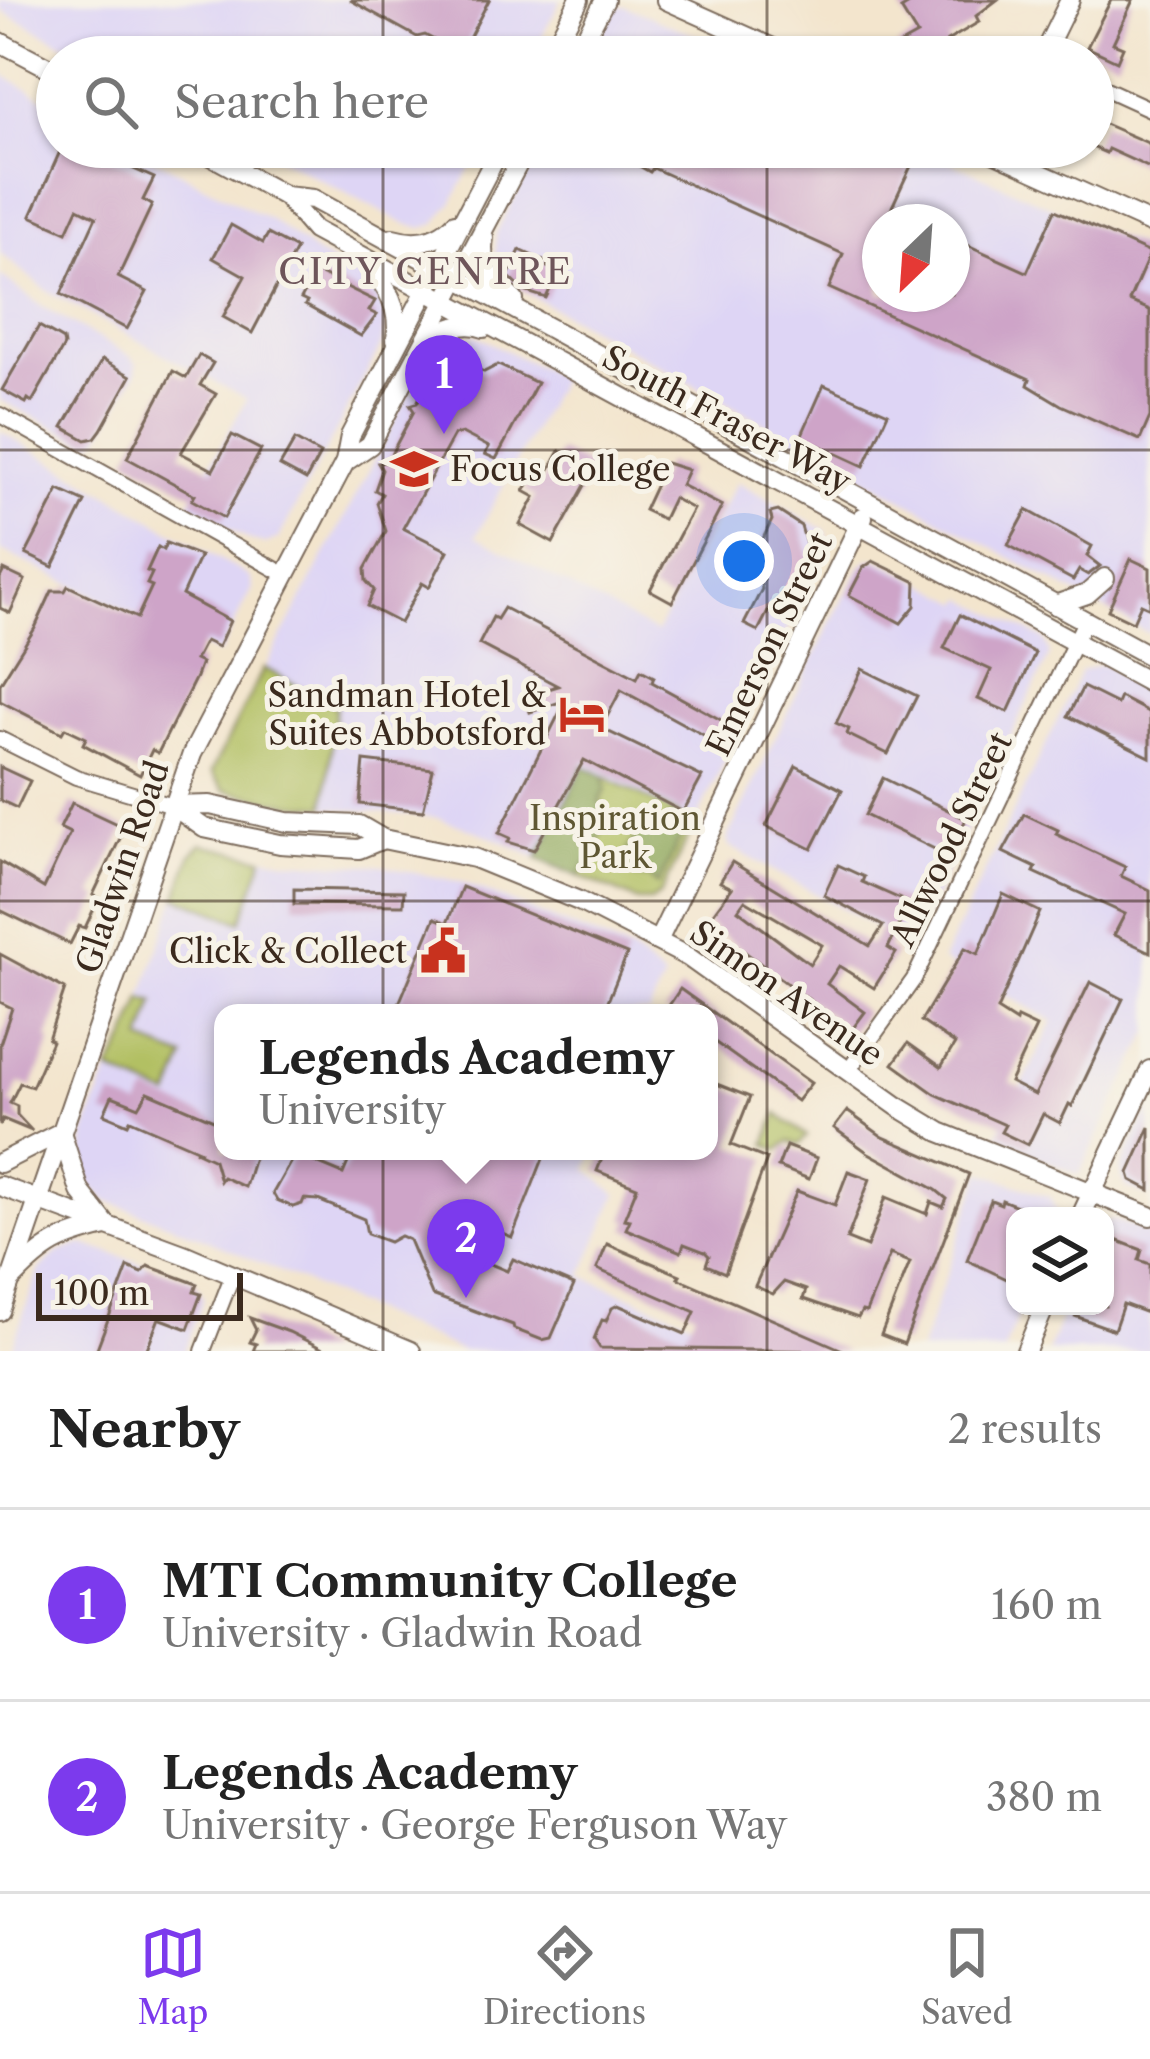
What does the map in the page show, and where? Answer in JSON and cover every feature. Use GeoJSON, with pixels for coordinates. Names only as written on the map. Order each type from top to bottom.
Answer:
{"type":"FeatureCollection","features":[{"type":"Feature","properties":{"kind":"main road"},"geometry":{"type":"LineString","coordinates":[[560,36],[579,0]]}},
{"type":"Feature","properties":{"kind":"main road"},"geometry":{"type":"LineString","coordinates":[[586,36],[605,0]]}},
{"type":"Feature","properties":{"kind":"main road"},"geometry":{"type":"LineString","coordinates":[[666,0],[746,36]]}},
{"type":"Feature","properties":{"kind":"main road"},"geometry":{"type":"LineString","coordinates":[[1052,36],[1070,0]]}},
{"type":"Feature","properties":{"kind":"main road"},"geometry":{"type":"LineString","coordinates":[[0,42],[36,61]]}},
{"type":"Feature","properties":{"kind":"main road","name":"South Fraser Way"},"geometry":{"type":"LineString","coordinates":[[234,168],[285,196],[314,230],[1150,683]]}},
{"type":"Feature","properties":{"kind":"main road","name":"Gladwin Road"},"geometry":{"type":"LineString","coordinates":[[0,1311],[192,754],[345,462],[350,436],[490,168]]}},
{"type":"Feature","properties":{"kind":"main road","name":"Gladwin Road"},"geometry":{"type":"LineString","coordinates":[[345,462],[370,445],[516,168]]}},
{"type":"Feature","properties":{"kind":"main road"},"geometry":{"type":"LineString","coordinates":[[1033,168],[1150,223]]}},
{"type":"Feature","properties":{"kind":"main road","name":"South Fraser Way"},"geometry":{"type":"LineString","coordinates":[[285,196],[313,199],[1150,656]]}},
{"type":"Feature","properties":{"kind":"main road"},"geometry":{"type":"LineString","coordinates":[[371,231],[406,242],[429,241],[467,212]]}},
{"type":"Feature","properties":{"kind":"main road"},"geometry":{"type":"LineString","coordinates":[[486,224],[485,268],[495,284],[540,323]]}},
{"type":"Feature","properties":{"kind":"main road"},"geometry":{"type":"LineString","coordinates":[[360,255],[394,301],[399,321],[395,350]]}},
{"type":"Feature","properties":{"kind":"main road"},"geometry":{"type":"LineString","coordinates":[[411,367],[434,335],[453,327],[476,325],[519,341]]}},
{"type":"Feature","properties":{"kind":"main road","name":"Emerson Street"},"geometry":{"type":"LineString","coordinates":[[658,941],[870,502]]}},
{"type":"Feature","properties":{"kind":"main road"},"geometry":{"type":"LineString","coordinates":[[1055,605],[1087,594],[1105,578],[1085,621]]}},
{"type":"Feature","properties":{"kind":"main road","name":"Simon Avenue"},"geometry":{"type":"LineString","coordinates":[[173,806],[210,806],[287,822],[359,825],[383,839],[474,858],[579,901],[711,973],[940,1132],[1150,1216]]}},
{"type":"Feature","properties":{"kind":"main road"},"geometry":{"type":"LineString","coordinates":[[1085,1207],[1150,1070]]}},
{"type":"Feature","properties":{"kind":"main road"},"geometry":{"type":"LineString","coordinates":[[0,1163],[61,1132],[80,1191],[107,1226]]}},
{"type":"Feature","properties":{"kind":"main road"},"geometry":{"type":"LineString","coordinates":[[0,1186],[233,1274],[411,1351]]}},
{"type":"Feature","properties":{"kind":"main road"},"geometry":{"type":"LineString","coordinates":[[10,1282],[47,1244],[107,1226]]}},
{"type":"Feature","properties":{"kind":"main road"},"geometry":{"type":"LineString","coordinates":[[1026,1351],[1041,1315]]}},
{"type":"Feature","properties":{"kind":"street"},"geometry":{"type":"LineString","coordinates":[[1114,93],[1150,109]]}},
{"type":"Feature","properties":{"kind":"street"},"geometry":{"type":"LineString","coordinates":[[0,415],[284,574]]}},
{"type":"Feature","properties":{"kind":"street","name":"Allwood Street"},"geometry":{"type":"LineString","coordinates":[[848,1071],[914,979],[1085,621]]}},
{"type":"Feature","properties":{"kind":"street"},"geometry":{"type":"LineString","coordinates":[[0,739],[76,776],[173,806]]}},
{"type":"Feature","properties":{"kind":"street"},"geometry":{"type":"LineString","coordinates":[[203,1351],[233,1274]]}},
{"type":"Feature","properties":{"kind":"shaded area"},"geometry":{"type":"Polygon","coordinates":[[[0,0],[561,0],[542,36],[49,36],[0,10],[0,0]]]}},
{"type":"Feature","properties":{"kind":"shaded area"},"geometry":{"type":"Polygon","coordinates":[[[625,6],[694,36],[600,36],[615,7],[625,6]]]}},
{"type":"Feature","properties":{"kind":"shaded area"},"geometry":{"type":"Polygon","coordinates":[[[0,73],[36,94],[36,168],[171,168],[274,222],[316,254],[370,283],[386,321],[381,346],[279,538],[266,544],[251,541],[187,506],[247,399],[47,291],[0,253],[0,73]]]}},
{"type":"Feature","properties":{"kind":"shaded area"},"geometry":{"type":"Polygon","coordinates":[[[299,168],[471,168],[436,223],[423,228],[405,224],[299,168]]]}},
{"type":"Feature","properties":{"kind":"shaded area"},"geometry":{"type":"Polygon","coordinates":[[[531,168],[964,168],[1140,247],[1150,247],[1150,634],[510,284],[496,265],[496,233],[531,168]]]}},
{"type":"Feature","properties":{"kind":"shaded area"},"geometry":{"type":"Polygon","coordinates":[[[0,275],[41,306],[137,363],[136,374],[100,438],[90,445],[0,400],[0,275]]]}},
{"type":"Feature","properties":{"kind":"shaded area"},"geometry":{"type":"Polygon","coordinates":[[[475,335],[561,378],[476,536],[656,633],[737,482],[825,530],[829,543],[695,823],[585,766],[537,858],[434,817],[289,804],[224,790],[211,772],[425,364],[441,344],[475,335]]]}},
{"type":"Feature","properties":{"kind":"shaded area"},"geometry":{"type":"Polygon","coordinates":[[[0,431],[250,577],[253,588],[219,654],[0,550],[0,431]]]}},
{"type":"Feature","properties":{"kind":"shaded area"},"geometry":{"type":"Polygon","coordinates":[[[878,559],[1045,640],[1050,654],[911,946],[729,846],[728,837],[834,616],[861,566],[878,559]]]}},
{"type":"Feature","properties":{"kind":"shaded area"},"geometry":{"type":"Polygon","coordinates":[[[1102,664],[1150,691],[1150,1031],[1079,1175],[996,1138],[1054,1021],[942,961],[1081,671],[1102,664]]]}},
{"type":"Feature","properties":{"kind":"shaded area"},"geometry":{"type":"Polygon","coordinates":[[[202,844],[287,861],[381,866],[462,882],[631,951],[664,978],[653,1004],[214,1004],[214,1160],[590,1160],[587,1169],[617,1194],[582,1276],[764,1351],[461,1351],[190,1232],[105,1200],[90,1185],[82,1159],[85,1133],[128,1037],[191,855],[202,844]]]}},
{"type":"Feature","properties":{"kind":"shaded area"},"geometry":{"type":"Polygon","coordinates":[[[1150,1107],[1150,1197],[1125,1187],[1120,1170],[1150,1107]]]}},
{"type":"Feature","properties":{"kind":"shaded area"},"geometry":{"type":"Polygon","coordinates":[[[982,1172],[1050,1197],[1055,1207],[1006,1207],[1006,1315],[1018,1315],[1004,1351],[920,1351],[982,1172]]]}},
{"type":"Feature","properties":{"kind":"shaded area"},"geometry":{"type":"Polygon","coordinates":[[[1114,1220],[1150,1233],[1150,1351],[1048,1351],[1062,1315],[1114,1315],[1114,1220]]]}},
{"type":"Feature","properties":{"kind":"shaded area"},"geometry":{"type":"Polygon","coordinates":[[[82,1244],[193,1280],[204,1298],[184,1351],[11,1351],[38,1272],[57,1253],[82,1244]]]}},
{"type":"Feature","properties":{"kind":"green space"},"geometry":{"type":"Polygon","coordinates":[[[264,668],[336,707],[325,806],[289,804],[224,790],[211,772],[264,668]]]}},
{"type":"Feature","properties":{"kind":"green space","name":"Inspiration Park"},"geometry":{"type":"Polygon","coordinates":[[[584,766],[695,823],[661,894],[651,901],[638,901],[537,858],[584,766]]]}},
{"type":"Feature","properties":{"kind":"green space"},"geometry":{"type":"Polygon","coordinates":[[[584,766],[604,776],[606,789],[600,802],[598,840],[578,876],[537,858],[584,766]]]}},
{"type":"Feature","properties":{"kind":"green space"},"geometry":{"type":"Polygon","coordinates":[[[666,818],[680,818],[684,830],[658,885],[648,877],[635,876],[626,853],[638,833],[661,827],[666,818]]]}},
{"type":"Feature","properties":{"kind":"green space"},"geometry":{"type":"Polygon","coordinates":[[[202,844],[264,858],[241,922],[177,897],[191,855],[202,844]]]}},
{"type":"Feature","properties":{"kind":"green space"},"geometry":{"type":"Polygon","coordinates":[[[142,998],[155,1002],[142,1041],[185,1058],[170,1097],[109,1071],[142,998]]]}},
{"type":"Feature","properties":{"kind":"green space"},"geometry":{"type":"Polygon","coordinates":[[[777,1114],[807,1136],[799,1145],[789,1141],[779,1150],[766,1144],[777,1114]]]}},
{"type":"Feature","properties":{"kind":"building"},"geometry":{"type":"Polygon","coordinates":[[[350,0],[489,0],[470,36],[415,36],[350,0]]]}},
{"type":"Feature","properties":{"kind":"building"},"geometry":{"type":"Polygon","coordinates":[[[916,0],[997,0],[976,16],[979,22],[955,36],[915,36],[901,9],[916,0]]]}},
{"type":"Feature","properties":{"kind":"building"},"geometry":{"type":"Polygon","coordinates":[[[1111,0],[1133,0],[1114,41],[1114,36],[1093,36],[1111,0]]]}},
{"type":"Feature","properties":{"kind":"building"},"geometry":{"type":"Polygon","coordinates":[[[1114,43],[1123,47],[1114,60],[1114,43]]]}},
{"type":"Feature","properties":{"kind":"building"},"geometry":{"type":"Polygon","coordinates":[[[1114,128],[1150,144],[1150,168],[1114,152],[1114,128]]]}},
{"type":"Feature","properties":{"kind":"building"},"geometry":{"type":"Polygon","coordinates":[[[53,168],[131,168],[154,178],[143,200],[152,205],[118,277],[147,292],[127,329],[61,294],[96,217],[78,208],[67,232],[31,216],[53,168]]]}},
{"type":"Feature","properties":{"kind":"building"},"geometry":{"type":"Polygon","coordinates":[[[653,168],[910,168],[893,204],[862,204],[862,303],[829,288],[843,254],[653,168]]]}},
{"type":"Feature","properties":{"kind":"building"},"geometry":{"type":"Polygon","coordinates":[[[1055,210],[1150,253],[1129,301],[1150,310],[1150,417],[1140,440],[1061,405],[1028,385],[1030,379],[882,312],[970,312],[970,246],[1027,272],[1055,210]]]}},
{"type":"Feature","properties":{"kind":"building"},"geometry":{"type":"Polygon","coordinates":[[[231,225],[263,243],[268,234],[296,249],[252,333],[223,317],[245,276],[213,258],[231,225]]]}},
{"type":"Feature","properties":{"kind":"building"},"geometry":{"type":"Polygon","coordinates":[[[520,250],[558,272],[546,298],[524,291],[508,276],[520,250]]]}},
{"type":"Feature","properties":{"kind":"building"},"geometry":{"type":"Polygon","coordinates":[[[316,272],[375,301],[369,311],[377,315],[361,336],[305,305],[301,299],[316,272]]]}},
{"type":"Feature","properties":{"kind":"building"},"geometry":{"type":"Polygon","coordinates":[[[39,326],[63,340],[64,346],[32,402],[28,399],[26,403],[2,390],[39,326]]]}},
{"type":"Feature","properties":{"kind":"building"},"geometry":{"type":"Polygon","coordinates":[[[199,355],[213,363],[200,385],[216,394],[181,453],[213,470],[232,435],[261,450],[224,518],[192,500],[195,495],[127,458],[173,371],[186,378],[199,355]]]}},
{"type":"Feature","properties":{"kind":"building"},"geometry":{"type":"Polygon","coordinates":[[[452,359],[484,372],[498,365],[537,383],[496,459],[485,454],[489,447],[462,433],[454,435],[403,528],[448,551],[429,587],[422,583],[400,623],[367,606],[374,590],[366,581],[365,569],[386,531],[377,503],[382,494],[375,490],[382,470],[378,463],[387,462],[414,411],[410,405],[417,403],[428,381],[422,378],[426,372],[452,359]]]}},
{"type":"Feature","properties":{"kind":"building"},"geometry":{"type":"Polygon","coordinates":[[[102,360],[131,376],[101,430],[86,440],[63,427],[102,360]]]}},
{"type":"Feature","properties":{"kind":"building"},"geometry":{"type":"Polygon","coordinates":[[[824,385],[888,413],[864,466],[801,437],[824,385]]]}},
{"type":"Feature","properties":{"kind":"building"},"geometry":{"type":"Polygon","coordinates":[[[295,440],[320,454],[306,480],[280,466],[295,440]]]}},
{"type":"Feature","properties":{"kind":"building"},"geometry":{"type":"Polygon","coordinates":[[[560,451],[594,469],[553,543],[520,525],[535,497],[524,491],[532,478],[542,483],[560,451]]]}},
{"type":"Feature","properties":{"kind":"building"},"geometry":{"type":"Polygon","coordinates":[[[666,463],[688,470],[681,485],[722,506],[672,602],[650,590],[693,509],[673,498],[663,519],[644,510],[666,463]]]}},
{"type":"Feature","properties":{"kind":"building"},"geometry":{"type":"Polygon","coordinates":[[[59,490],[85,502],[53,567],[26,554],[59,490]]]}},
{"type":"Feature","properties":{"kind":"building"},"geometry":{"type":"Polygon","coordinates":[[[1027,510],[1092,546],[1087,556],[1100,566],[1088,575],[1079,570],[1073,580],[1008,545],[1027,510]]]}},
{"type":"Feature","properties":{"kind":"building"},"geometry":{"type":"Polygon","coordinates":[[[778,511],[801,526],[811,561],[807,568],[812,571],[792,589],[800,594],[796,603],[775,598],[758,631],[744,624],[764,579],[756,553],[772,520],[770,513],[778,511]]]}},
{"type":"Feature","properties":{"kind":"building"},"geometry":{"type":"Polygon","coordinates":[[[166,543],[200,556],[182,595],[230,621],[218,647],[205,641],[195,660],[201,663],[196,677],[158,753],[152,750],[140,775],[83,744],[86,738],[65,728],[62,733],[0,701],[0,684],[52,591],[65,591],[68,586],[137,618],[152,586],[147,584],[152,573],[147,571],[158,547],[163,550],[166,543]]]}},
{"type":"Feature","properties":{"kind":"building"},"geometry":{"type":"Polygon","coordinates":[[[1131,559],[1150,568],[1150,608],[1141,604],[1133,622],[1108,610],[1131,559]]]}},
{"type":"Feature","properties":{"kind":"building"},"geometry":{"type":"Polygon","coordinates":[[[873,561],[916,582],[915,606],[901,623],[849,595],[863,568],[873,561]]]}},
{"type":"Feature","properties":{"kind":"building"},"geometry":{"type":"Polygon","coordinates":[[[4,570],[25,580],[10,613],[0,608],[4,570]]]}},
{"type":"Feature","properties":{"kind":"building"},"geometry":{"type":"Polygon","coordinates":[[[504,608],[637,678],[641,670],[654,677],[652,682],[732,726],[722,745],[621,690],[601,728],[702,777],[683,812],[584,760],[534,850],[508,842],[510,838],[499,833],[566,700],[530,712],[525,696],[558,686],[479,644],[493,617],[497,619],[504,608]]]}},
{"type":"Feature","properties":{"kind":"building"},"geometry":{"type":"Polygon","coordinates":[[[960,615],[1035,653],[1008,712],[978,699],[991,670],[944,648],[960,615]]]}},
{"type":"Feature","properties":{"kind":"building"},"geometry":{"type":"Polygon","coordinates":[[[862,669],[917,696],[888,754],[847,734],[849,729],[836,723],[862,669]]]}},
{"type":"Feature","properties":{"kind":"building"},"geometry":{"type":"Polygon","coordinates":[[[1083,687],[1117,704],[1120,697],[1150,713],[1150,757],[1068,716],[1083,687]]]}},
{"type":"Feature","properties":{"kind":"building"},"geometry":{"type":"Polygon","coordinates":[[[364,761],[433,769],[423,811],[360,804],[364,761]]]}},
{"type":"Feature","properties":{"kind":"building"},"geometry":{"type":"Polygon","coordinates":[[[796,766],[842,790],[812,849],[766,826],[796,766]]]}},
{"type":"Feature","properties":{"kind":"building"},"geometry":{"type":"Polygon","coordinates":[[[0,767],[30,781],[17,808],[0,800],[0,767]]]}},
{"type":"Feature","properties":{"kind":"building"},"geometry":{"type":"Polygon","coordinates":[[[883,778],[966,819],[949,856],[865,815],[883,778]]]}},
{"type":"Feature","properties":{"kind":"building"},"geometry":{"type":"Polygon","coordinates":[[[72,803],[125,828],[93,895],[99,898],[85,928],[79,926],[70,944],[0,910],[0,862],[44,888],[70,833],[60,828],[72,803]]]}},
{"type":"Feature","properties":{"kind":"building"},"geometry":{"type":"Polygon","coordinates":[[[1024,814],[1125,867],[1121,876],[1150,890],[1150,952],[1114,935],[1125,914],[1034,872],[1036,868],[1003,852],[1024,814]]]}},
{"type":"Feature","properties":{"kind":"building"},"geometry":{"type":"Polygon","coordinates":[[[732,862],[870,946],[883,926],[824,895],[838,865],[864,877],[862,882],[909,903],[888,948],[896,953],[874,988],[839,966],[827,984],[865,1012],[851,1031],[706,923],[732,888],[720,882],[732,862]],[[745,900],[738,910],[810,964],[822,945],[745,900]]]}},
{"type":"Feature","properties":{"kind":"building"},"geometry":{"type":"Polygon","coordinates":[[[462,887],[627,954],[607,1004],[399,1004],[435,918],[447,923],[462,887]]]}},
{"type":"Feature","properties":{"kind":"building"},"geometry":{"type":"Polygon","coordinates":[[[294,889],[404,891],[403,905],[294,904],[294,889]]]}},
{"type":"Feature","properties":{"kind":"building"},"geometry":{"type":"Polygon","coordinates":[[[1003,894],[1040,912],[997,1010],[1036,1027],[1010,1082],[1035,1095],[1090,982],[1123,999],[1072,1106],[1069,1104],[1060,1123],[1043,1114],[1028,1145],[1001,1132],[1005,1125],[935,1094],[893,1064],[908,1043],[941,1067],[955,1044],[921,1021],[965,948],[978,954],[1003,894]]]}},
{"type":"Feature","properties":{"kind":"building"},"geometry":{"type":"Polygon","coordinates":[[[0,954],[65,989],[48,1039],[52,1041],[32,1087],[20,1083],[10,1103],[17,1106],[17,1115],[32,1131],[3,1119],[0,1125],[0,1044],[12,1008],[0,1002],[0,954]]]}},
{"type":"Feature","properties":{"kind":"building"},"geometry":{"type":"Polygon","coordinates":[[[680,989],[701,1004],[670,1004],[680,989]]]}},
{"type":"Feature","properties":{"kind":"building"},"geometry":{"type":"Polygon","coordinates":[[[718,1016],[811,1083],[797,1101],[718,1044],[718,1016]]]}},
{"type":"Feature","properties":{"kind":"building"},"geometry":{"type":"Polygon","coordinates":[[[718,1085],[750,1097],[731,1145],[767,1159],[725,1273],[706,1265],[709,1256],[705,1252],[684,1244],[681,1252],[626,1229],[630,1220],[624,1219],[637,1187],[597,1171],[601,1160],[718,1160],[718,1085]]]}},
{"type":"Feature","properties":{"kind":"building"},"geometry":{"type":"Polygon","coordinates":[[[148,1092],[214,1120],[214,1160],[130,1120],[128,1124],[104,1114],[112,1096],[139,1107],[148,1092]]]}},
{"type":"Feature","properties":{"kind":"building"},"geometry":{"type":"Polygon","coordinates":[[[847,1111],[883,1137],[969,1174],[904,1344],[881,1335],[910,1262],[890,1254],[866,1312],[858,1318],[803,1299],[806,1290],[784,1282],[773,1294],[755,1286],[797,1191],[835,1205],[848,1171],[870,1179],[847,1239],[867,1247],[886,1197],[927,1214],[931,1202],[943,1207],[947,1199],[936,1190],[834,1128],[847,1111]]]}},
{"type":"Feature","properties":{"kind":"building"},"geometry":{"type":"Polygon","coordinates":[[[1150,1127],[1150,1190],[1131,1180],[1129,1173],[1150,1127]]]}},
{"type":"Feature","properties":{"kind":"building"},"geometry":{"type":"Polygon","coordinates":[[[786,1146],[817,1158],[809,1179],[778,1167],[786,1146]]]}},
{"type":"Feature","properties":{"kind":"building"},"geometry":{"type":"Polygon","coordinates":[[[214,1160],[253,1160],[245,1187],[223,1177],[220,1181],[214,1160]]]}},
{"type":"Feature","properties":{"kind":"building"},"geometry":{"type":"Polygon","coordinates":[[[292,1160],[309,1160],[343,1174],[349,1160],[542,1160],[512,1237],[484,1226],[471,1256],[507,1271],[513,1259],[574,1285],[551,1338],[542,1340],[432,1295],[409,1240],[400,1236],[389,1242],[367,1234],[364,1219],[318,1200],[304,1199],[293,1207],[273,1193],[292,1160]]]}},
{"type":"Feature","properties":{"kind":"building"},"geometry":{"type":"Polygon","coordinates":[[[991,1200],[1020,1207],[1006,1207],[1006,1279],[967,1260],[991,1200]]]}},
{"type":"Feature","properties":{"kind":"building"},"geometry":{"type":"Polygon","coordinates":[[[1114,1239],[1142,1250],[1139,1260],[1150,1264],[1150,1314],[1123,1304],[1114,1330],[1075,1316],[1114,1315],[1114,1239]]]}},
{"type":"Feature","properties":{"kind":"building"},"geometry":{"type":"Polygon","coordinates":[[[607,1244],[845,1351],[600,1348],[594,1339],[602,1320],[618,1305],[685,1334],[695,1312],[597,1269],[607,1244]]]}},
{"type":"Feature","properties":{"kind":"building"},"geometry":{"type":"Polygon","coordinates":[[[148,1266],[197,1284],[194,1292],[201,1294],[188,1329],[159,1318],[146,1351],[96,1351],[128,1267],[142,1273],[148,1266]]]}},
{"type":"Feature","properties":{"kind":"building"},"geometry":{"type":"Polygon","coordinates":[[[250,1318],[327,1351],[253,1351],[256,1344],[250,1342],[256,1330],[250,1318]]]}},
{"type":"Feature","properties":{"kind":"place","name":"MTI Community College"},"geometry":{"type":"Point","coordinates":[444,434]}},
{"type":"Feature","properties":{"kind":"place","name":"Focus College"},"geometry":{"type":"Point","coordinates":[414,469]}},
{"type":"Feature","properties":{"kind":"place","name":"Sandman Hotel & Suites Abbotsford"},"geometry":{"type":"Point","coordinates":[582,714]}},
{"type":"Feature","properties":{"kind":"place","name":"Click & Collect"},"geometry":{"type":"Point","coordinates":[443,951]}},
{"type":"Feature","properties":{"kind":"place","name":"Legends Academy"},"geometry":{"type":"Point","coordinates":[466,1298]}},
{"type":"Feature","properties":{"kind":"district","name":"CITY CENTRE"},"geometry":{"type":"Point","coordinates":[426,271]}}]}
